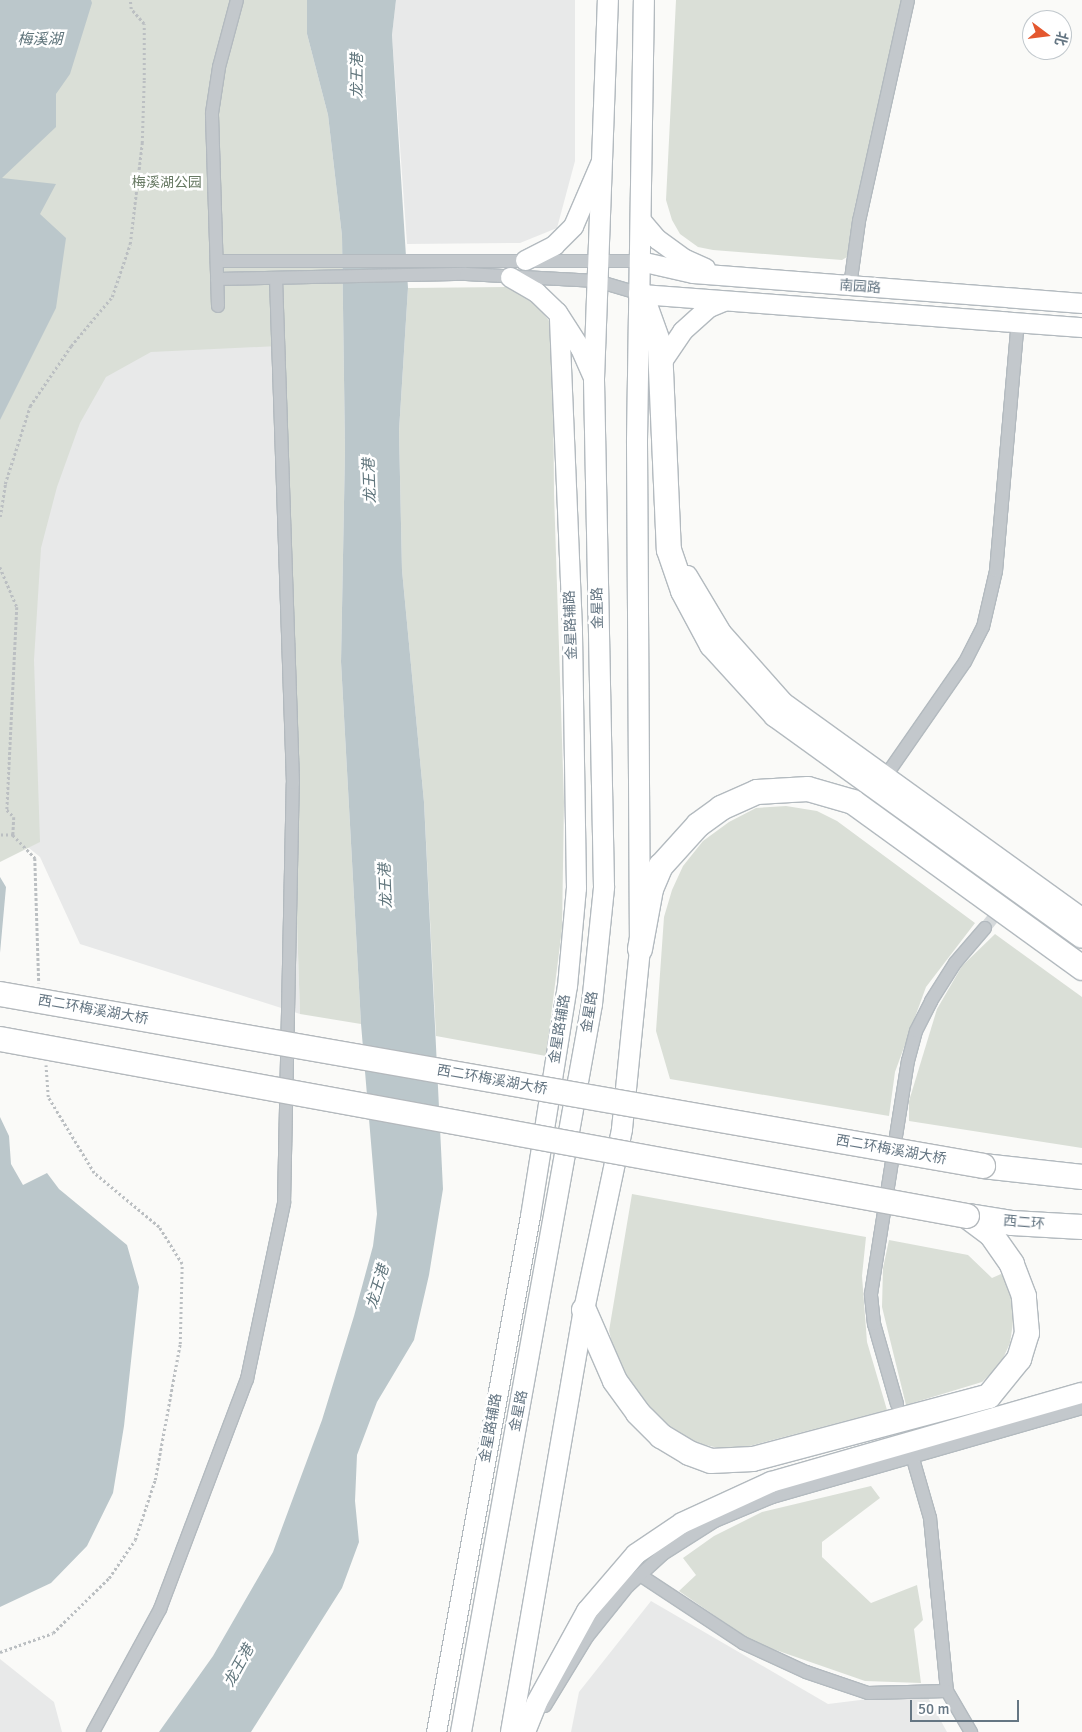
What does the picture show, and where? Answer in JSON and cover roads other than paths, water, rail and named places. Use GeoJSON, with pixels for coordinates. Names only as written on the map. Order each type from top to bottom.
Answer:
{"type":"FeatureCollection","features":[{"type":"Feature","properties":{"kind":"highway"},"geometry":{"type":"LineString","coordinates":[[641,294],[660,347],[666,515],[675,571],[693,613],[712,645],[754,694],[808,740],[1082,936]]}},
{"type":"Feature","properties":{"kind":"highway"},"geometry":{"type":"LineString","coordinates":[[640,949],[651,889],[661,866],[698,825],[721,808],[757,792],[808,789],[853,802],[1082,968]]}},
{"type":"Feature","properties":{"kind":"highway","name":"西二环梅溪湖大桥"},"geometry":{"type":"LineString","coordinates":[[0,994],[983,1166],[1037,1171]]}},
{"type":"Feature","properties":{"kind":"highway"},"geometry":{"type":"LineString","coordinates":[[0,1039],[967,1216],[992,1235],[1012,1264],[1024,1296],[1027,1333],[1019,1359],[989,1396],[753,1459],[711,1461],[689,1453],[661,1436],[638,1413],[615,1381],[584,1310]]}},
{"type":"Feature","properties":{"kind":"highway"},"geometry":{"type":"LineString","coordinates":[[1037,1171],[1082,1160]]}},
{"type":"Feature","properties":{"kind":"highway"},"geometry":{"type":"LineString","coordinates":[[1037,1171],[1082,1177]]}},
{"type":"Feature","properties":{"kind":"highway","name":"西二环"},"geometry":{"type":"LineString","coordinates":[[967,1216],[1012,1223],[1082,1227]]}},
{"type":"Feature","properties":{"kind":"main road","name":"金星路"},"geometry":{"type":"LineString","coordinates":[[461,1732],[592,1004],[604,887],[594,379],[608,0]]}},
{"type":"Feature","properties":{"kind":"main road"},"geometry":{"type":"LineString","coordinates":[[511,1732],[584,1310],[622,1129],[640,949],[637,440],[641,294],[640,219],[644,0]]}},
{"type":"Feature","properties":{"kind":"main road"},"geometry":{"type":"LineString","coordinates":[[1012,1223],[1082,1240]]}},
{"type":"Feature","properties":{"kind":"main road"},"geometry":{"type":"LineString","coordinates":[[525,1732],[537,1702],[587,1611],[636,1554],[682,1523],[771,1482],[1082,1392]]}},
{"type":"Feature","properties":{"kind":"street"},"geometry":{"type":"LineString","coordinates":[[218,306],[212,113],[219,67],[237,0]]}},
{"type":"Feature","properties":{"kind":"street"},"geometry":{"type":"LineString","coordinates":[[850,286],[859,221],[908,0]]}},
{"type":"Feature","properties":{"kind":"street"},"geometry":{"type":"LineString","coordinates":[[525,260],[554,245],[573,226],[601,161]]}},
{"type":"Feature","properties":{"kind":"street"},"geometry":{"type":"LineString","coordinates":[[640,219],[658,239],[685,259],[722,275]]}},
{"type":"Feature","properties":{"kind":"street"},"geometry":{"type":"LineString","coordinates":[[217,261],[276,259],[640,261]]}},
{"type":"Feature","properties":{"kind":"street","name":"南园路"},"geometry":{"type":"LineString","coordinates":[[640,261],[693,273],[1082,302]]}},
{"type":"Feature","properties":{"kind":"street"},"geometry":{"type":"LineString","coordinates":[[217,279],[466,274],[597,282],[641,294]]}},
{"type":"Feature","properties":{"kind":"street"},"geometry":{"type":"LineString","coordinates":[[510,277],[536,292],[560,316],[594,379]]}},
{"type":"Feature","properties":{"kind":"street"},"geometry":{"type":"LineString","coordinates":[[93,1732],[160,1608],[247,1379],[284,1203],[293,783],[276,278]]}},
{"type":"Feature","properties":{"kind":"street","name":"南园路"},"geometry":{"type":"LineString","coordinates":[[641,294],[1082,327]]}},
{"type":"Feature","properties":{"kind":"street"},"geometry":{"type":"LineString","coordinates":[[660,364],[682,331],[710,307],[723,301]]}},
{"type":"Feature","properties":{"kind":"street","name":"金星路辅路"},"geometry":{"type":"LineString","coordinates":[[436,1732],[530,1216],[567,986],[576,888],[572,629],[560,316]]}},
{"type":"Feature","properties":{"kind":"street"},"geometry":{"type":"LineString","coordinates":[[885,777],[965,662],[983,627],[996,571],[1018,322]]}},
{"type":"Feature","properties":{"kind":"street"},"geometry":{"type":"LineString","coordinates":[[666,515],[686,574],[722,632],[745,662],[783,702],[885,777],[1021,883],[1082,918]]}},
{"type":"Feature","properties":{"kind":"street"},"geometry":{"type":"LineString","coordinates":[[897,1404],[874,1324],[870,1294],[906,1071],[916,1031],[931,1001],[955,963],[985,928]]}},
{"type":"Feature","properties":{"kind":"street"},"geometry":{"type":"LineString","coordinates":[[530,1732],[587,1638],[640,1575],[663,1554],[715,1521],[772,1497],[912,1454],[1082,1408]]}},
{"type":"Feature","properties":{"kind":"street"},"geometry":{"type":"LineString","coordinates":[[912,1454],[930,1518],[947,1691],[971,1732]]}},
{"type":"Feature","properties":{"kind":"street"},"geometry":{"type":"LineString","coordinates":[[640,1575],[744,1643],[806,1672],[868,1692],[947,1691]]}},
{"type":"Feature","properties":{"kind":"water","name":"梅溪湖"},"geometry":{"type":"Polygon","coordinates":[[[0,0],[91,0],[92,3],[70,74],[56,94],[56,127],[2,178],[56,184],[40,214],[66,238],[56,308],[0,420],[0,0]]]}},
{"type":"Feature","properties":{"kind":"water","name":"龙王港"},"geometry":{"type":"Polygon","coordinates":[[[307,0],[396,0],[392,35],[408,288],[399,431],[402,570],[424,802],[443,1189],[429,1275],[414,1340],[377,1402],[357,1455],[355,1501],[359,1542],[342,1588],[251,1732],[159,1732],[213,1656],[273,1552],[322,1420],[354,1316],[373,1246],[377,1214],[361,1024],[341,662],[345,450],[342,236],[328,115],[307,34],[307,0]]]}},
{"type":"Feature","properties":{"kind":"water"},"geometry":{"type":"Polygon","coordinates":[[[0,877],[6,887],[0,953],[0,877]]]}},
{"type":"Feature","properties":{"kind":"water"},"geometry":{"type":"Polygon","coordinates":[[[0,1117],[9,1136],[11,1164],[23,1185],[47,1173],[59,1189],[127,1245],[139,1287],[124,1426],[113,1493],[87,1546],[51,1583],[0,1607],[0,1117]]]}},
{"type":"Feature","properties":{"kind":"tunnel"},"geometry":{"type":"LineString","coordinates":[[985,928],[1017,888]]}},
{"type":"Feature","properties":{"kind":"park label","name":"梅溪湖公园"},"geometry":{"type":"Point","coordinates":[167,183]}}]}
